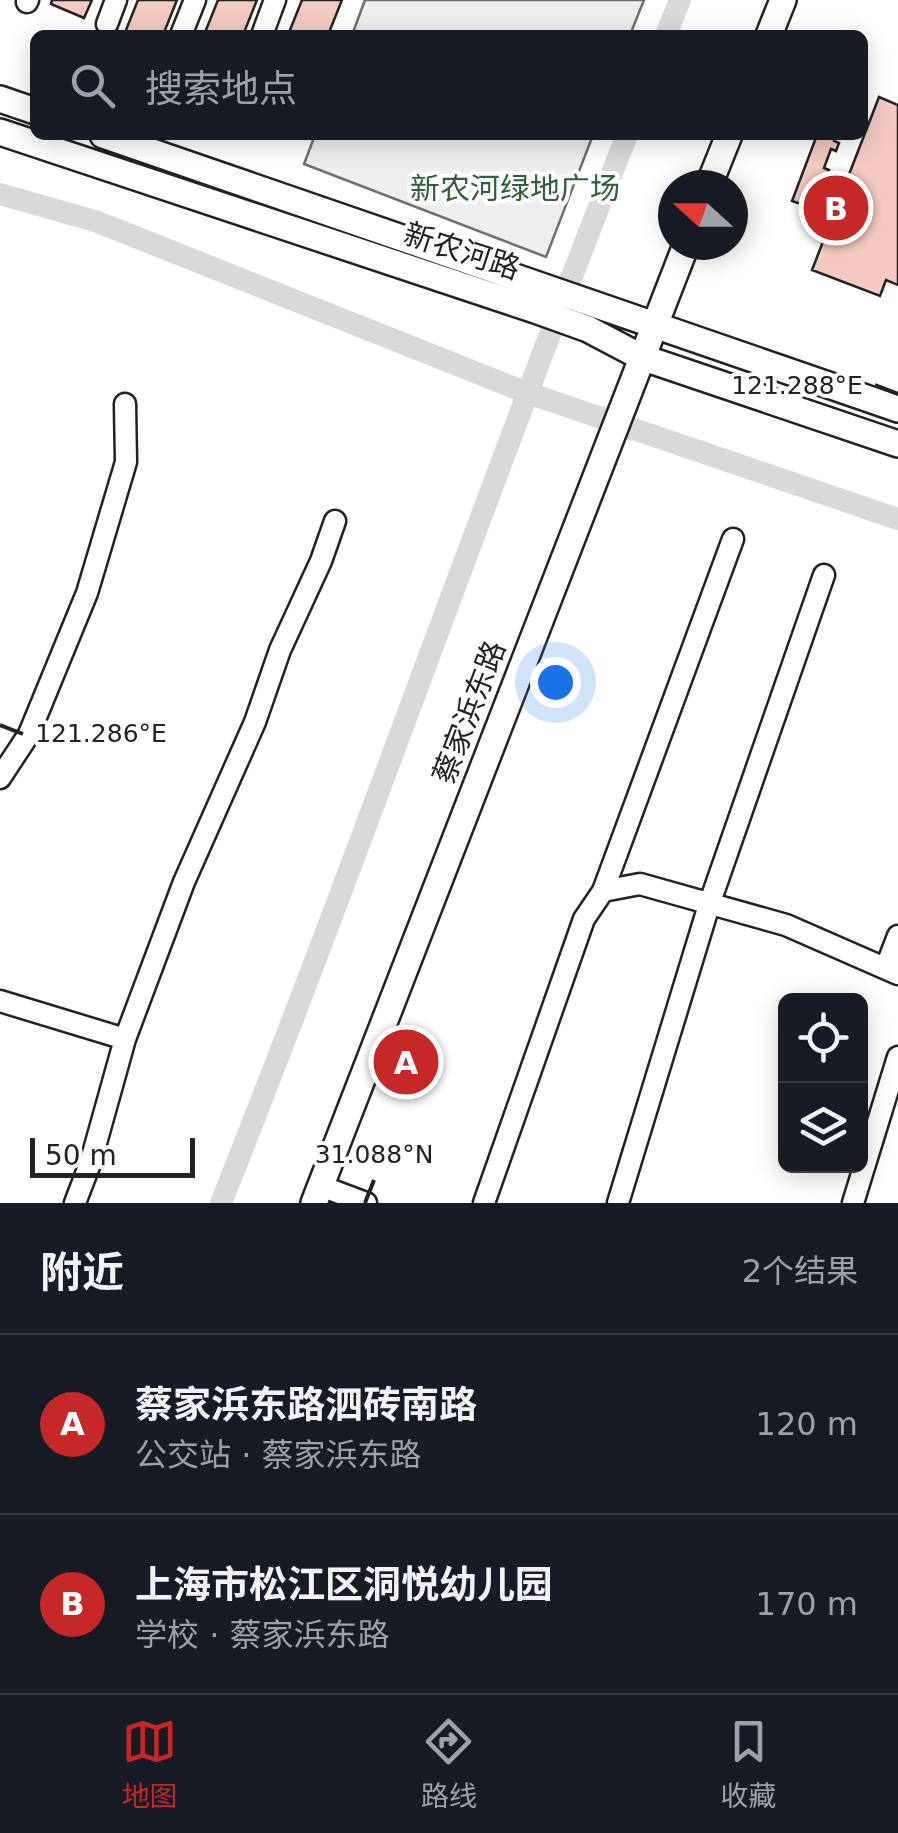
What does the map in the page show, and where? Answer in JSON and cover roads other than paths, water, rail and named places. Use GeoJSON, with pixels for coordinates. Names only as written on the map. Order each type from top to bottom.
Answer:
{"type":"FeatureCollection","features":[{"type":"Feature","properties":{"kind":"street"},"geometry":{"type":"LineString","coordinates":[[107,24],[116,0]]}},
{"type":"Feature","properties":{"kind":"street"},"geometry":{"type":"LineString","coordinates":[[182,30],[195,0]]}},
{"type":"Feature","properties":{"kind":"street"},"geometry":{"type":"LineString","coordinates":[[264,30],[275,0]]}},
{"type":"Feature","properties":{"kind":"street"},"geometry":{"type":"LineString","coordinates":[[771,30],[783,0]]}},
{"type":"Feature","properties":{"kind":"street"},"geometry":{"type":"LineString","coordinates":[[0,100],[30,110]]}},
{"type":"Feature","properties":{"kind":"street","name":"新农河路"},"geometry":{"type":"LineString","coordinates":[[0,132],[539,298]]}},
{"type":"Feature","properties":{"kind":"street","name":"新农河路"},"geometry":{"type":"LineString","coordinates":[[116,140],[594,318],[654,326],[898,409]]}},
{"type":"Feature","properties":{"kind":"street"},"geometry":{"type":"LineString","coordinates":[[716,170],[727,140]]}},
{"type":"Feature","properties":{"kind":"street","name":"蔡家浜东路"},"geometry":{"type":"LineString","coordinates":[[317,1194],[680,260]]}},
{"type":"Feature","properties":{"kind":"street","name":"新农河路"},"geometry":{"type":"LineString","coordinates":[[594,318],[642,357],[898,444]]}},
{"type":"Feature","properties":{"kind":"street"},"geometry":{"type":"LineString","coordinates":[[0,778],[29,734],[87,592],[126,462],[124,404]]}},
{"type":"Feature","properties":{"kind":"street"},"geometry":{"type":"LineString","coordinates":[[75,1203],[91,1161],[125,1039],[184,882],[254,722],[335,520]]}},
{"type":"Feature","properties":{"kind":"street"},"geometry":{"type":"LineString","coordinates":[[484,1203],[584,919],[603,892],[733,539]]}},
{"type":"Feature","properties":{"kind":"street"},"geometry":{"type":"LineString","coordinates":[[618,1203],[709,904],[824,575]]}},
{"type":"Feature","properties":{"kind":"street"},"geometry":{"type":"LineString","coordinates":[[603,892],[640,884],[786,925],[892,971],[898,936]]}},
{"type":"Feature","properties":{"kind":"street"},"geometry":{"type":"LineString","coordinates":[[0,1001],[125,1039]]}},
{"type":"Feature","properties":{"kind":"street"},"geometry":{"type":"LineString","coordinates":[[853,1203],[898,1056]]}},
{"type":"Feature","properties":{"kind":"street"},"geometry":{"type":"LineString","coordinates":[[317,1194],[366,1203]]}},
{"type":"Feature","properties":{"kind":"waterway"},"geometry":{"type":"LineString","coordinates":[[668,30],[680,0]]}},
{"type":"Feature","properties":{"kind":"waterway"},"geometry":{"type":"LineString","coordinates":[[221,1203],[625,140]]}},
{"type":"Feature","properties":{"kind":"waterway"},"geometry":{"type":"LineString","coordinates":[[0,194],[95,221],[525,392],[898,519]]}},
{"type":"Feature","properties":{"kind":"place","name":"上海市松江区洞悦幼儿园"},"geometry":{"type":"Point","coordinates":[836,208]}},
{"type":"Feature","properties":{"kind":"place","name":"蔡家浜东路泗砖南路"},"geometry":{"type":"Point","coordinates":[406,1062]}},
{"type":"Feature","properties":{"kind":"park label","name":"新农河绿地广场"},"geometry":{"type":"Point","coordinates":[515,188]}}]}
